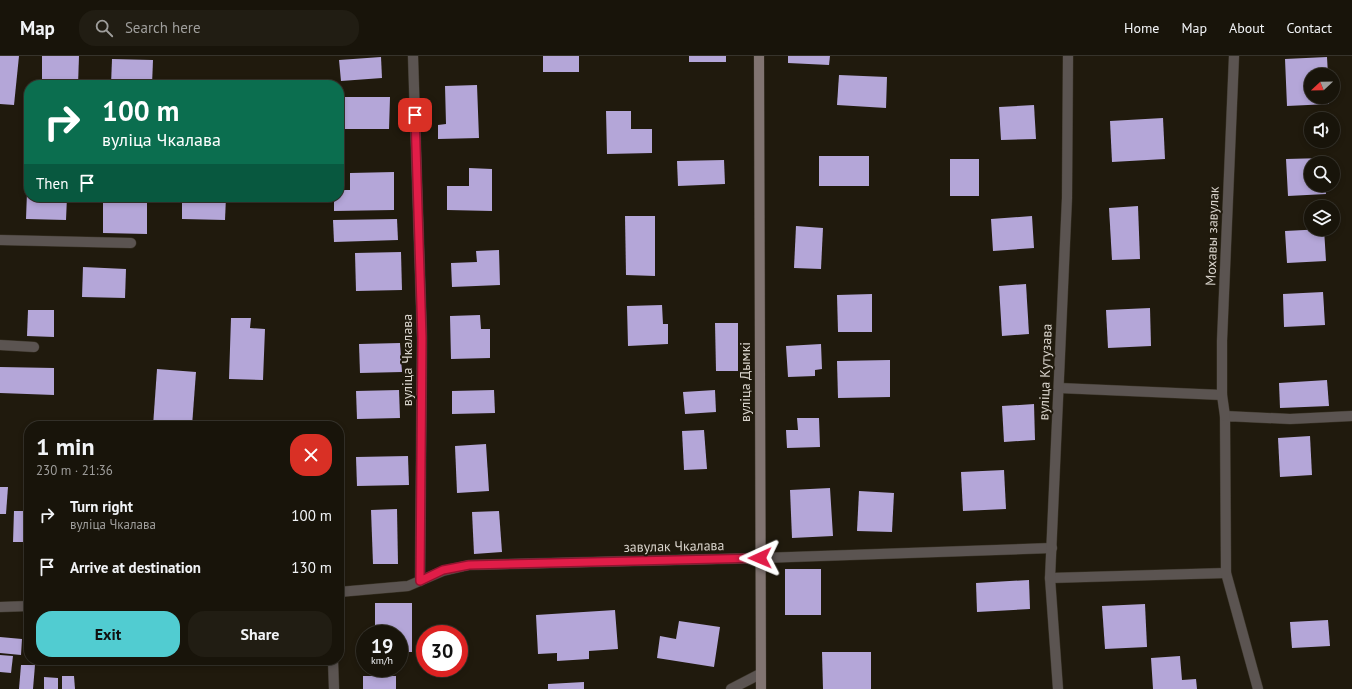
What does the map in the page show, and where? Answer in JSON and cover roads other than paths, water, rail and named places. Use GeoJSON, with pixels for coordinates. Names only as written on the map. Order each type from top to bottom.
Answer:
{"type":"FeatureCollection","features":[{"type":"Feature","properties":{"kind":"main road","name":"вуліца Дымкі"},"geometry":{"type":"LineString","coordinates":[[759,56],[761,689]]}},
{"type":"Feature","properties":{"kind":"street","name":"вуліца Чкалава"},"geometry":{"type":"LineString","coordinates":[[413,56],[422,338],[420,581]]}},
{"type":"Feature","properties":{"kind":"street","name":"вуліца Кутузава"},"geometry":{"type":"LineString","coordinates":[[1058,689],[1050,578],[1066,198],[1068,56]]}},
{"type":"Feature","properties":{"kind":"street","name":"Мохавы завулак"},"geometry":{"type":"LineString","coordinates":[[1234,56],[1222,341],[1222,395],[1225,416],[1226,573],[1258,689]]}},
{"type":"Feature","properties":{"kind":"street"},"geometry":{"type":"LineString","coordinates":[[0,240],[131,243]]}},
{"type":"Feature","properties":{"kind":"street"},"geometry":{"type":"LineString","coordinates":[[0,345],[34,347]]}},
{"type":"Feature","properties":{"kind":"street"},"geometry":{"type":"LineString","coordinates":[[1059,388],[1222,395]]}},
{"type":"Feature","properties":{"kind":"street"},"geometry":{"type":"LineString","coordinates":[[1225,416],[1290,419],[1352,416]]}},
{"type":"Feature","properties":{"kind":"street","name":"завулак Чкалава"},"geometry":{"type":"LineString","coordinates":[[420,581],[443,570],[469,565],[760,558],[1052,548]]}},
{"type":"Feature","properties":{"kind":"street"},"geometry":{"type":"LineString","coordinates":[[1050,578],[1226,573]]}},
{"type":"Feature","properties":{"kind":"street"},"geometry":{"type":"LineString","coordinates":[[344,592],[408,586],[420,581]]}},
{"type":"Feature","properties":{"kind":"street"},"geometry":{"type":"LineString","coordinates":[[0,607],[24,606]]}},
{"type":"Feature","properties":{"kind":"street"},"geometry":{"type":"LineString","coordinates":[[333,665],[334,689]]}},
{"type":"Feature","properties":{"kind":"street"},"geometry":{"type":"LineString","coordinates":[[730,689],[760,674]]}}]}
